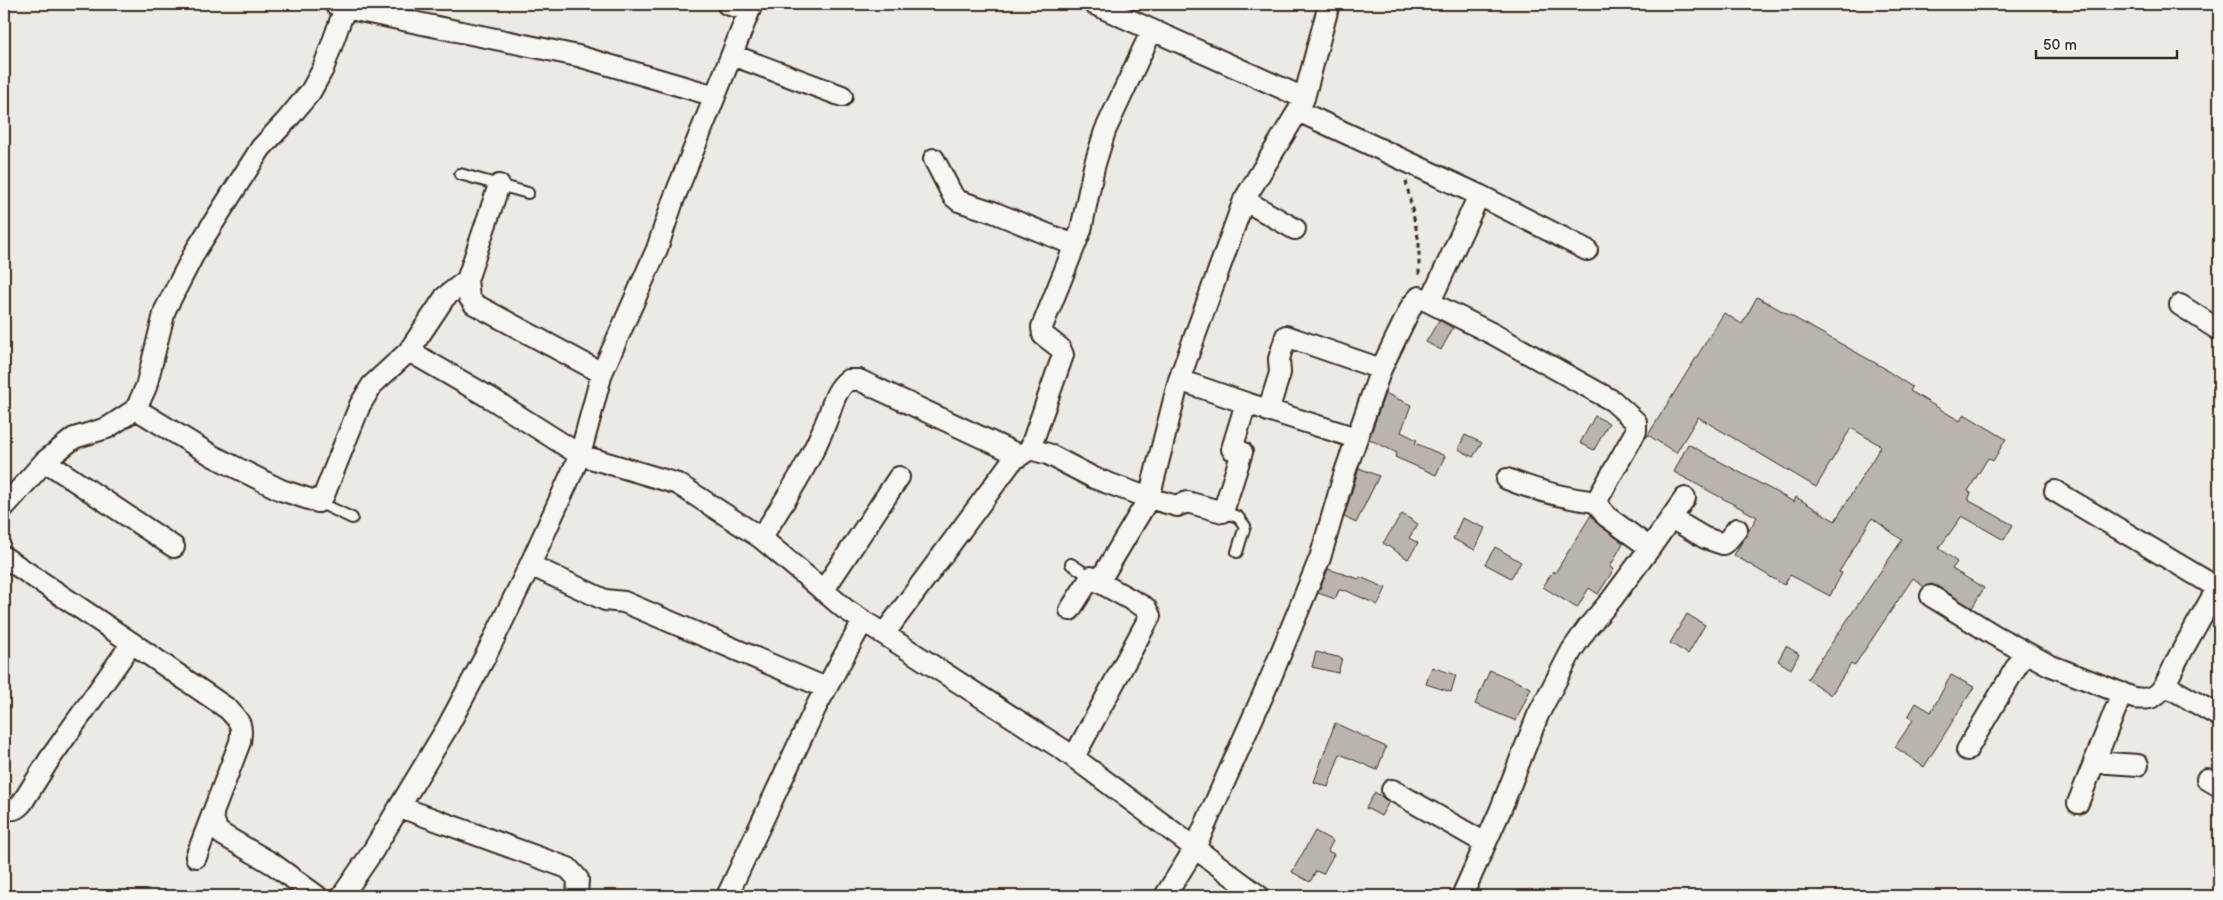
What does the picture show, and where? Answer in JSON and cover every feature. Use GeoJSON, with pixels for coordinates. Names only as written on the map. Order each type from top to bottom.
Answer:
{"type":"FeatureCollection","features":[{"type":"Feature","properties":{"kind":"street"},"geometry":{"type":"LineString","coordinates":[[342,896],[400,807],[447,728],[486,655],[530,565],[580,455],[602,373],[656,249],[673,201],[751,7],[727,4]]}},
{"type":"Feature","properties":{"kind":"street"},"geometry":{"type":"LineString","coordinates":[[1094,4],[1152,30],[1587,250]]}},
{"type":"Feature","properties":{"kind":"street"},"geometry":{"type":"LineString","coordinates":[[1070,610],[1095,579],[1149,498],[1178,380],[1244,200],[1301,105],[1328,4]]}},
{"type":"Feature","properties":{"kind":"street"},"geometry":{"type":"LineString","coordinates":[[4,507],[45,461],[74,438],[108,428],[136,409],[146,387],[165,310],[196,250],[261,148],[311,91],[322,69],[340,6],[578,56],[715,96]]}},
{"type":"Feature","properties":{"kind":"street"},"geometry":{"type":"LineString","coordinates":[[884,634],[1024,452],[1063,355],[1060,348],[1043,335],[1042,327],[1081,230],[1094,167],[1105,131],[1152,30]]}},
{"type":"Feature","properties":{"kind":"street"},"geometry":{"type":"LineString","coordinates":[[732,55],[842,96]]}},
{"type":"Feature","properties":{"kind":"street"},"geometry":{"type":"LineString","coordinates":[[934,159],[954,196],[960,201],[994,212],[1074,246]]}},
{"type":"Feature","properties":{"kind":"street"},"geometry":{"type":"LineString","coordinates":[[499,185],[467,280],[470,297],[474,304],[602,373]]}},
{"type":"Feature","properties":{"kind":"street"},"geometry":{"type":"LineString","coordinates":[[1165,896],[1195,848],[1271,677],[1320,558],[1356,438],[1381,369],[1412,305],[1425,299],[1479,195]]}},
{"type":"Feature","properties":{"kind":"street"},"geometry":{"type":"LineString","coordinates":[[1244,200],[1295,229]]}},
{"type":"Feature","properties":{"kind":"street"},"geometry":{"type":"LineString","coordinates":[[136,409],[213,456],[281,490],[318,502],[324,495],[360,405],[372,385],[409,351],[445,297],[467,280]]}},
{"type":"Feature","properties":{"kind":"street"},"geometry":{"type":"LineString","coordinates":[[1425,299],[1495,335],[1613,402],[1636,422],[1636,431],[1596,502]]}},
{"type":"Feature","properties":{"kind":"street"},"geometry":{"type":"LineString","coordinates":[[2180,305],[2219,330]]}},
{"type":"Feature","properties":{"kind":"street"},"geometry":{"type":"LineString","coordinates":[[1268,411],[1280,373],[1278,359],[1286,336],[1381,369]]}},
{"type":"Feature","properties":{"kind":"street"},"geometry":{"type":"LineString","coordinates":[[409,351],[580,455],[678,484],[761,538],[845,609],[1074,757],[1259,896]]}},
{"type":"Feature","properties":{"kind":"street"},"geometry":{"type":"LineString","coordinates":[[761,538],[802,472],[822,433],[840,386],[848,380],[859,380],[1024,452],[1048,454],[1094,478],[1149,498],[1177,506],[1187,502],[1223,512],[1242,452],[1232,449],[1246,403]]}},
{"type":"Feature","properties":{"kind":"street"},"geometry":{"type":"LineString","coordinates":[[1178,380],[1268,411],[1356,438]]}},
{"type":"Feature","properties":{"kind":"street"},"geometry":{"type":"LineString","coordinates":[[45,461],[174,547]]}},
{"type":"Feature","properties":{"kind":"street"},"geometry":{"type":"LineString","coordinates":[[823,591],[899,478]]}},
{"type":"Feature","properties":{"kind":"street"},"geometry":{"type":"LineString","coordinates":[[1508,479],[1535,491],[1559,497],[1596,502],[1606,516],[1650,548]]}},
{"type":"Feature","properties":{"kind":"street"},"geometry":{"type":"LineString","coordinates":[[1931,596],[1994,635],[2049,665],[2122,693],[2147,700],[2157,696],[2165,685],[2218,587],[2055,491]]}},
{"type":"Feature","properties":{"kind":"street"},"geometry":{"type":"LineString","coordinates":[[1462,896],[1538,715],[1572,650],[1650,548],[1685,498]]}},
{"type":"Feature","properties":{"kind":"street"},"geometry":{"type":"LineString","coordinates":[[1671,518],[1705,538],[1722,544],[1727,541],[1737,528]]}},
{"type":"Feature","properties":{"kind":"street"},"geometry":{"type":"LineString","coordinates":[[4,556],[228,709],[239,721],[242,728],[240,742],[196,857]]}},
{"type":"Feature","properties":{"kind":"street"},"geometry":{"type":"LineString","coordinates":[[530,565],[605,600],[624,602],[826,688]]}},
{"type":"Feature","properties":{"kind":"street"},"geometry":{"type":"LineString","coordinates":[[1074,757],[1150,616],[1146,608],[1095,579]]}},
{"type":"Feature","properties":{"kind":"street"},"geometry":{"type":"LineString","coordinates":[[727,896],[826,688],[864,621]]}},
{"type":"Feature","properties":{"kind":"street"},"geometry":{"type":"LineString","coordinates":[[4,807],[11,810],[17,809],[22,803],[49,760],[132,643]]}},
{"type":"Feature","properties":{"kind":"street"},"geometry":{"type":"LineString","coordinates":[[1967,750],[2025,652]]}},
{"type":"Feature","properties":{"kind":"street"},"geometry":{"type":"LineString","coordinates":[[2165,685],[2219,716]]}},
{"type":"Feature","properties":{"kind":"street"},"geometry":{"type":"LineString","coordinates":[[2078,803],[2122,693]]}},
{"type":"Feature","properties":{"kind":"street"},"geometry":{"type":"LineString","coordinates":[[2094,762],[2114,765],[2138,765]]}},
{"type":"Feature","properties":{"kind":"street"},"geometry":{"type":"LineString","coordinates":[[1392,790],[1485,843]]}},
{"type":"Feature","properties":{"kind":"street"},"geometry":{"type":"LineString","coordinates":[[400,807],[568,868],[578,879],[577,896]]}},
{"type":"Feature","properties":{"kind":"street"},"geometry":{"type":"LineString","coordinates":[[212,814],[217,830],[223,835],[272,864],[317,896]]}},
{"type":"Feature","properties":{"kind":"lane"},"geometry":{"type":"LineString","coordinates":[[460,174],[528,193]]}},
{"type":"Feature","properties":{"kind":"lane"},"geometry":{"type":"LineString","coordinates":[[318,502],[352,518]]}},
{"type":"Feature","properties":{"kind":"lane"},"geometry":{"type":"LineString","coordinates":[[1223,512],[1238,517],[1245,526],[1237,552]]}},
{"type":"Feature","properties":{"kind":"lane"},"geometry":{"type":"LineString","coordinates":[[1071,564],[1095,579]]}},
{"type":"Feature","properties":{"kind":"path"},"geometry":{"type":"LineString","coordinates":[[1404,176],[1420,242],[1425,299]]}},
{"type":"Feature","properties":{"kind":"building"},"geometry":{"type":"Polygon","coordinates":[[[1757,297],[1886,369],[1912,387],[1910,391],[1960,421],[1964,414],[2006,439],[1993,461],[1988,458],[1968,491],[1971,493],[1968,500],[2013,525],[2004,540],[1962,516],[1939,548],[1957,562],[1952,569],[1984,588],[1972,608],[1937,586],[1931,584],[1924,587],[1913,578],[1854,666],[1851,664],[1831,695],[1807,679],[1902,540],[1872,518],[1839,572],[1842,573],[1830,596],[1790,575],[1784,585],[1734,555],[1757,517],[1674,472],[1688,444],[1794,502],[1796,497],[1835,521],[1881,446],[1851,428],[1816,487],[1698,417],[1676,453],[1648,435],[1724,313],[1742,324],[1757,297]]]}},
{"type":"Feature","properties":{"kind":"building"},"geometry":{"type":"Polygon","coordinates":[[[1439,320],[1453,328],[1441,350],[1426,342],[1439,320]]]}},
{"type":"Feature","properties":{"kind":"building"},"geometry":{"type":"Polygon","coordinates":[[[1385,393],[1411,405],[1401,432],[1417,440],[1415,443],[1445,456],[1436,475],[1395,457],[1397,453],[1369,439],[1385,393]]]}},
{"type":"Feature","properties":{"kind":"building"},"geometry":{"type":"Polygon","coordinates":[[[1595,416],[1609,423],[1594,450],[1580,443],[1595,416]]]}},
{"type":"Feature","properties":{"kind":"building"},"geometry":{"type":"Polygon","coordinates":[[[1465,435],[1482,443],[1473,457],[1458,449],[1465,435]]]}},
{"type":"Feature","properties":{"kind":"building"},"geometry":{"type":"Polygon","coordinates":[[[1359,468],[1379,476],[1356,523],[1344,517],[1359,468]]]}},
{"type":"Feature","properties":{"kind":"building"},"geometry":{"type":"Polygon","coordinates":[[[1402,514],[1418,524],[1409,538],[1418,543],[1408,559],[1383,543],[1402,514]]]}},
{"type":"Feature","properties":{"kind":"building"},"geometry":{"type":"Polygon","coordinates":[[[1591,515],[1599,525],[1623,543],[1610,567],[1614,569],[1598,594],[1589,588],[1577,608],[1543,587],[1553,571],[1555,573],[1591,515]]]}},
{"type":"Feature","properties":{"kind":"building"},"geometry":{"type":"Polygon","coordinates":[[[1462,518],[1485,528],[1475,550],[1453,539],[1462,518]]]}},
{"type":"Feature","properties":{"kind":"building"},"geometry":{"type":"Polygon","coordinates":[[[1495,547],[1521,562],[1511,578],[1485,564],[1495,547]]]}},
{"type":"Feature","properties":{"kind":"building"},"geometry":{"type":"Polygon","coordinates":[[[1328,569],[1359,579],[1360,577],[1386,588],[1378,605],[1347,591],[1339,590],[1335,599],[1318,593],[1328,569]]]}},
{"type":"Feature","properties":{"kind":"building"},"geometry":{"type":"Polygon","coordinates":[[[1687,614],[1705,625],[1688,654],[1670,643],[1687,614]]]}},
{"type":"Feature","properties":{"kind":"building"},"geometry":{"type":"Polygon","coordinates":[[[1786,646],[1799,654],[1791,669],[1778,661],[1786,646]]]}},
{"type":"Feature","properties":{"kind":"building"},"geometry":{"type":"Polygon","coordinates":[[[1316,652],[1342,658],[1338,673],[1312,667],[1316,652]]]}},
{"type":"Feature","properties":{"kind":"building"},"geometry":{"type":"Polygon","coordinates":[[[1432,667],[1456,675],[1451,692],[1426,684],[1432,667]]]}},
{"type":"Feature","properties":{"kind":"building"},"geometry":{"type":"Polygon","coordinates":[[[1490,670],[1531,688],[1516,721],[1475,704],[1490,670]]]}},
{"type":"Feature","properties":{"kind":"building"},"geometry":{"type":"Polygon","coordinates":[[[1951,675],[1974,687],[1924,767],[1895,747],[1913,720],[1908,717],[1916,703],[1931,712],[1951,675]]]}},
{"type":"Feature","properties":{"kind":"building"},"geometry":{"type":"Polygon","coordinates":[[[1335,723],[1386,747],[1377,770],[1340,754],[1328,787],[1314,782],[1335,723]]]}},
{"type":"Feature","properties":{"kind":"building"},"geometry":{"type":"Polygon","coordinates":[[[1375,792],[1389,802],[1381,816],[1366,808],[1375,792]]]}},
{"type":"Feature","properties":{"kind":"building"},"geometry":{"type":"Polygon","coordinates":[[[1315,831],[1333,841],[1328,851],[1334,854],[1323,874],[1316,871],[1310,882],[1292,872],[1315,831]]]}}]}
